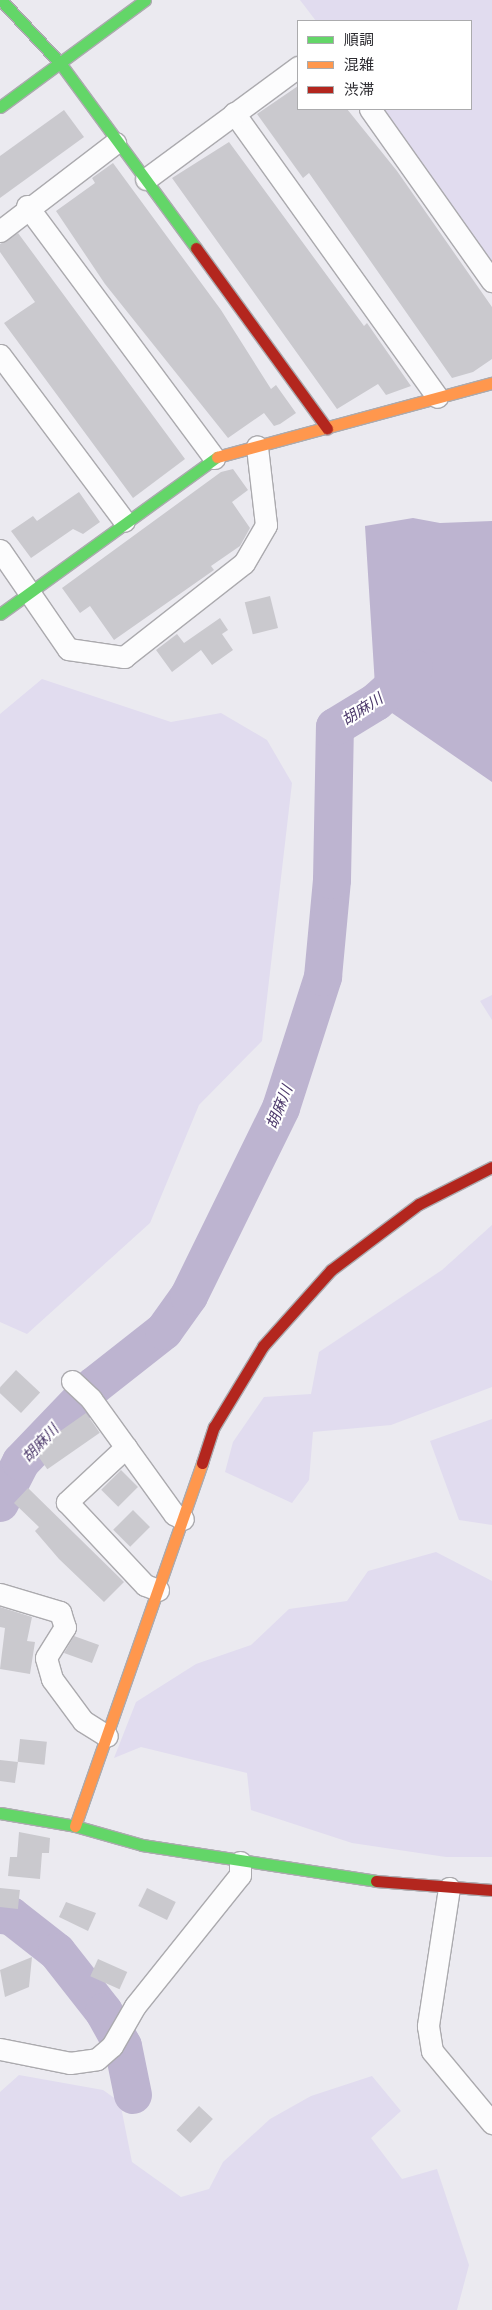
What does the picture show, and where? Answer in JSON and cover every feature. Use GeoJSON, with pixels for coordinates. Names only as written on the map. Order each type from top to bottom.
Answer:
{"type":"FeatureCollection","features":[{"type":"Feature","properties":{"kind":"street"},"geometry":{"type":"LineString","coordinates":[[1,0],[60,63],[115,143],[146,178],[327,428]]}},
{"type":"Feature","properties":{"kind":"street"},"geometry":{"type":"LineString","coordinates":[[0,107],[145,0]]}},
{"type":"Feature","properties":{"kind":"street"},"geometry":{"type":"LineString","coordinates":[[146,178],[297,68]]}},
{"type":"Feature","properties":{"kind":"street"},"geometry":{"type":"LineString","coordinates":[[371,110],[492,281]]}},
{"type":"Feature","properties":{"kind":"street"},"geometry":{"type":"LineString","coordinates":[[234,113],[437,397]]}},
{"type":"Feature","properties":{"kind":"street"},"geometry":{"type":"LineString","coordinates":[[0,231],[27,206],[115,143]]}},
{"type":"Feature","properties":{"kind":"street"},"geometry":{"type":"LineString","coordinates":[[27,206],[214,458]]}},
{"type":"Feature","properties":{"kind":"street"},"geometry":{"type":"LineString","coordinates":[[0,355],[124,521]]}},
{"type":"Feature","properties":{"kind":"street"},"geometry":{"type":"LineString","coordinates":[[0,614],[124,521],[214,458],[492,383]]}},
{"type":"Feature","properties":{"kind":"street"},"geometry":{"type":"LineString","coordinates":[[0,550],[30,591],[68,649],[124,657],[244,563],[266,525],[257,447]]}},
{"type":"Feature","properties":{"kind":"street"},"geometry":{"type":"LineString","coordinates":[[75,1826],[214,1427],[263,1346],[331,1270],[419,1204],[492,1167]]}},
{"type":"Feature","properties":{"kind":"street"},"geometry":{"type":"LineString","coordinates":[[72,1381],[126,1447],[174,1514],[183,1519]]}},
{"type":"Feature","properties":{"kind":"street"},"geometry":{"type":"LineString","coordinates":[[126,1447],[67,1502],[145,1584],[158,1590]]}},
{"type":"Feature","properties":{"kind":"street"},"geometry":{"type":"LineString","coordinates":[[0,1594],[60,1612],[65,1627],[46,1658],[52,1679],[83,1721],[106,1736]]}},
{"type":"Feature","properties":{"kind":"street"},"geometry":{"type":"LineString","coordinates":[[0,1813],[75,1826],[142,1845],[344,1879],[492,1890]]}},
{"type":"Feature","properties":{"kind":"street"},"geometry":{"type":"LineString","coordinates":[[0,2048],[70,2063],[97,2059],[112,2046],[135,2006],[240,1874],[240,1862]]}},
{"type":"Feature","properties":{"kind":"street"},"geometry":{"type":"LineString","coordinates":[[449,1888],[428,2026],[432,2051],[492,2123]]}},
{"type":"Feature","properties":{"kind":"shaded area"},"geometry":{"type":"Polygon","coordinates":[[[300,0],[492,0],[492,262],[384,110],[472,110],[472,20],[315,20],[300,0]]]}},
{"type":"Feature","properties":{"kind":"shaded area"},"geometry":{"type":"Polygon","coordinates":[[[413,518],[440,523],[492,521],[492,782],[376,702],[365,526],[413,518]]]}},
{"type":"Feature","properties":{"kind":"shaded area"},"geometry":{"type":"Polygon","coordinates":[[[42,679],[171,722],[221,713],[267,740],[292,783],[262,1041],[199,1105],[150,1223],[27,1334],[0,1322],[0,714],[42,679]]]}},
{"type":"Feature","properties":{"kind":"shaded area"},"geometry":{"type":"Polygon","coordinates":[[[492,995],[492,1020],[480,1001],[492,995]]]}},
{"type":"Feature","properties":{"kind":"shaded area"},"geometry":{"type":"Polygon","coordinates":[[[492,1225],[492,1387],[391,1425],[313,1432],[309,1480],[292,1503],[225,1472],[233,1442],[264,1397],[311,1394],[319,1352],[442,1270],[492,1225]]]}},
{"type":"Feature","properties":{"kind":"shaded area"},"geometry":{"type":"Polygon","coordinates":[[[492,1419],[492,1525],[459,1520],[430,1441],[492,1419]]]}},
{"type":"Feature","properties":{"kind":"shaded area"},"geometry":{"type":"Polygon","coordinates":[[[436,1552],[492,1581],[492,1857],[446,1857],[352,1843],[251,1810],[247,1773],[141,1747],[114,1758],[136,1702],[196,1664],[251,1645],[289,1609],[347,1601],[368,1571],[436,1552]]]}},
{"type":"Feature","properties":{"kind":"shaded area"},"geometry":{"type":"Polygon","coordinates":[[[19,2075],[103,2090],[120,2102],[132,2162],[181,2197],[209,2189],[223,2162],[270,2119],[311,2096],[372,2076],[401,2111],[371,2138],[402,2179],[437,2169],[469,2265],[457,2310],[0,2310],[0,2092],[19,2075]]]}},
{"type":"Feature","properties":{"kind":"building"},"geometry":{"type":"Polygon","coordinates":[[[297,87],[297,110],[348,110],[397,171],[492,307],[492,359],[473,372],[452,378],[309,173],[303,178],[257,114],[297,87]]]}},
{"type":"Feature","properties":{"kind":"building"},"geometry":{"type":"Polygon","coordinates":[[[64,110],[84,137],[0,198],[0,156],[64,110]]]}},
{"type":"Feature","properties":{"kind":"building"},"geometry":{"type":"Polygon","coordinates":[[[229,142],[364,326],[367,323],[411,386],[386,395],[378,384],[337,409],[172,178],[229,142]]]}},
{"type":"Feature","properties":{"kind":"building"},"geometry":{"type":"Polygon","coordinates":[[[113,163],[221,310],[271,389],[276,385],[296,413],[280,424],[274,426],[264,413],[228,438],[105,284],[56,211],[95,183],[92,178],[113,163]]]}},
{"type":"Feature","properties":{"kind":"building"},"geometry":{"type":"Polygon","coordinates":[[[18,233],[185,459],[133,498],[4,323],[35,302],[0,252],[0,244],[18,233]]]}},
{"type":"Feature","properties":{"kind":"building"},"geometry":{"type":"Polygon","coordinates":[[[233,469],[248,490],[232,502],[250,528],[240,546],[211,566],[214,570],[114,640],[90,606],[80,613],[62,588],[221,472],[233,469]]]}},
{"type":"Feature","properties":{"kind":"building"},"geometry":{"type":"Polygon","coordinates":[[[79,492],[100,522],[83,534],[73,529],[31,558],[11,531],[33,516],[37,521],[79,492]]]}},
{"type":"Feature","properties":{"kind":"building"},"geometry":{"type":"Polygon","coordinates":[[[270,596],[278,628],[253,634],[245,602],[270,596]]]}},
{"type":"Feature","properties":{"kind":"building"},"geometry":{"type":"Polygon","coordinates":[[[220,618],[228,630],[222,634],[233,650],[212,665],[201,650],[172,672],[156,650],[177,634],[184,643],[220,618]]]}},
{"type":"Feature","properties":{"kind":"building"},"geometry":{"type":"Polygon","coordinates":[[[16,1370],[40,1393],[21,1413],[0,1393],[0,1387],[16,1370]]]}},
{"type":"Feature","properties":{"kind":"building"},"geometry":{"type":"Polygon","coordinates":[[[86,1413],[100,1433],[47,1469],[34,1450],[86,1413]]]}},
{"type":"Feature","properties":{"kind":"building"},"geometry":{"type":"Polygon","coordinates":[[[121,1470],[138,1487],[118,1507],[101,1490],[121,1470]]]}},
{"type":"Feature","properties":{"kind":"building"},"geometry":{"type":"Polygon","coordinates":[[[28,1488],[124,1582],[104,1602],[59,1559],[35,1531],[39,1527],[14,1503],[28,1488]]]}},
{"type":"Feature","properties":{"kind":"building"},"geometry":{"type":"Polygon","coordinates":[[[133,1510],[150,1527],[130,1547],[113,1530],[133,1510]]]}},
{"type":"Feature","properties":{"kind":"building"},"geometry":{"type":"Polygon","coordinates":[[[0,1607],[32,1617],[27,1641],[35,1642],[30,1674],[0,1669],[5,1628],[0,1627],[0,1607]]]}},
{"type":"Feature","properties":{"kind":"building"},"geometry":{"type":"Polygon","coordinates":[[[74,1636],[99,1645],[92,1663],[64,1653],[74,1636]]]}},
{"type":"Feature","properties":{"kind":"building"},"geometry":{"type":"Polygon","coordinates":[[[20,1739],[47,1742],[44,1765],[18,1762],[20,1739]]]}},
{"type":"Feature","properties":{"kind":"building"},"geometry":{"type":"Polygon","coordinates":[[[0,1760],[18,1762],[15,1783],[0,1781],[0,1760]]]}},
{"type":"Feature","properties":{"kind":"building"},"geometry":{"type":"Polygon","coordinates":[[[19,1832],[50,1838],[49,1853],[42,1853],[40,1879],[8,1876],[10,1857],[17,1857],[19,1832]]]}},
{"type":"Feature","properties":{"kind":"building"},"geometry":{"type":"Polygon","coordinates":[[[0,1888],[20,1890],[18,1909],[0,1907],[0,1888]]]}},
{"type":"Feature","properties":{"kind":"building"},"geometry":{"type":"Polygon","coordinates":[[[147,1888],[176,1902],[167,1920],[138,1906],[147,1888]]]}},
{"type":"Feature","properties":{"kind":"building"},"geometry":{"type":"Polygon","coordinates":[[[66,1902],[96,1913],[88,1931],[59,1917],[66,1902]]]}},
{"type":"Feature","properties":{"kind":"building"},"geometry":{"type":"Polygon","coordinates":[[[32,1957],[29,1987],[5,1997],[0,1970],[32,1957]]]}},
{"type":"Feature","properties":{"kind":"building"},"geometry":{"type":"Polygon","coordinates":[[[98,1959],[127,1972],[120,1989],[90,1976],[98,1959]]]}},
{"type":"Feature","properties":{"kind":"building"},"geometry":{"type":"Polygon","coordinates":[[[199,2106],[213,2119],[190,2143],[176,2130],[199,2106]]]}},
{"type":"Feature","properties":{"kind":"waterway","name":"胡麻川"},"geometry":{"type":"LineString","coordinates":[[0,1503],[21,1462],[94,1386],[164,1331],[189,1296],[281,1108],[323,977],[332,880],[335,727],[376,702],[414,668]]}},
{"type":"Feature","properties":{"kind":"waterway"},"geometry":{"type":"LineString","coordinates":[[0,1915],[11,1916],[57,1952],[104,2012],[123,2046],[133,2095]]}},
{"type":"Feature","properties":{"kind":"traffic: fast"},"geometry":{"type":"LineString","coordinates":[[1,0],[60,63],[196,248]]}},
{"type":"Feature","properties":{"kind":"traffic: fast"},"geometry":{"type":"LineString","coordinates":[[0,107],[145,0]]}},
{"type":"Feature","properties":{"kind":"traffic: fast"},"geometry":{"type":"LineString","coordinates":[[0,614],[217,457]]}},
{"type":"Feature","properties":{"kind":"traffic: fast"},"geometry":{"type":"LineString","coordinates":[[0,1813],[75,1826],[142,1845],[376,1881]]}},
{"type":"Feature","properties":{"kind":"traffic: slow"},"geometry":{"type":"LineString","coordinates":[[217,457],[492,383]]}},
{"type":"Feature","properties":{"kind":"traffic: slow"},"geometry":{"type":"LineString","coordinates":[[75,1826],[202,1463]]}},
{"type":"Feature","properties":{"kind":"traffic: jam"},"geometry":{"type":"LineString","coordinates":[[196,248],[327,428]]}},
{"type":"Feature","properties":{"kind":"traffic: jam"},"geometry":{"type":"LineString","coordinates":[[202,1463],[214,1427],[263,1346],[331,1270],[419,1204],[492,1167]]}},
{"type":"Feature","properties":{"kind":"traffic: jam"},"geometry":{"type":"LineString","coordinates":[[376,1881],[492,1890]]}}]}
